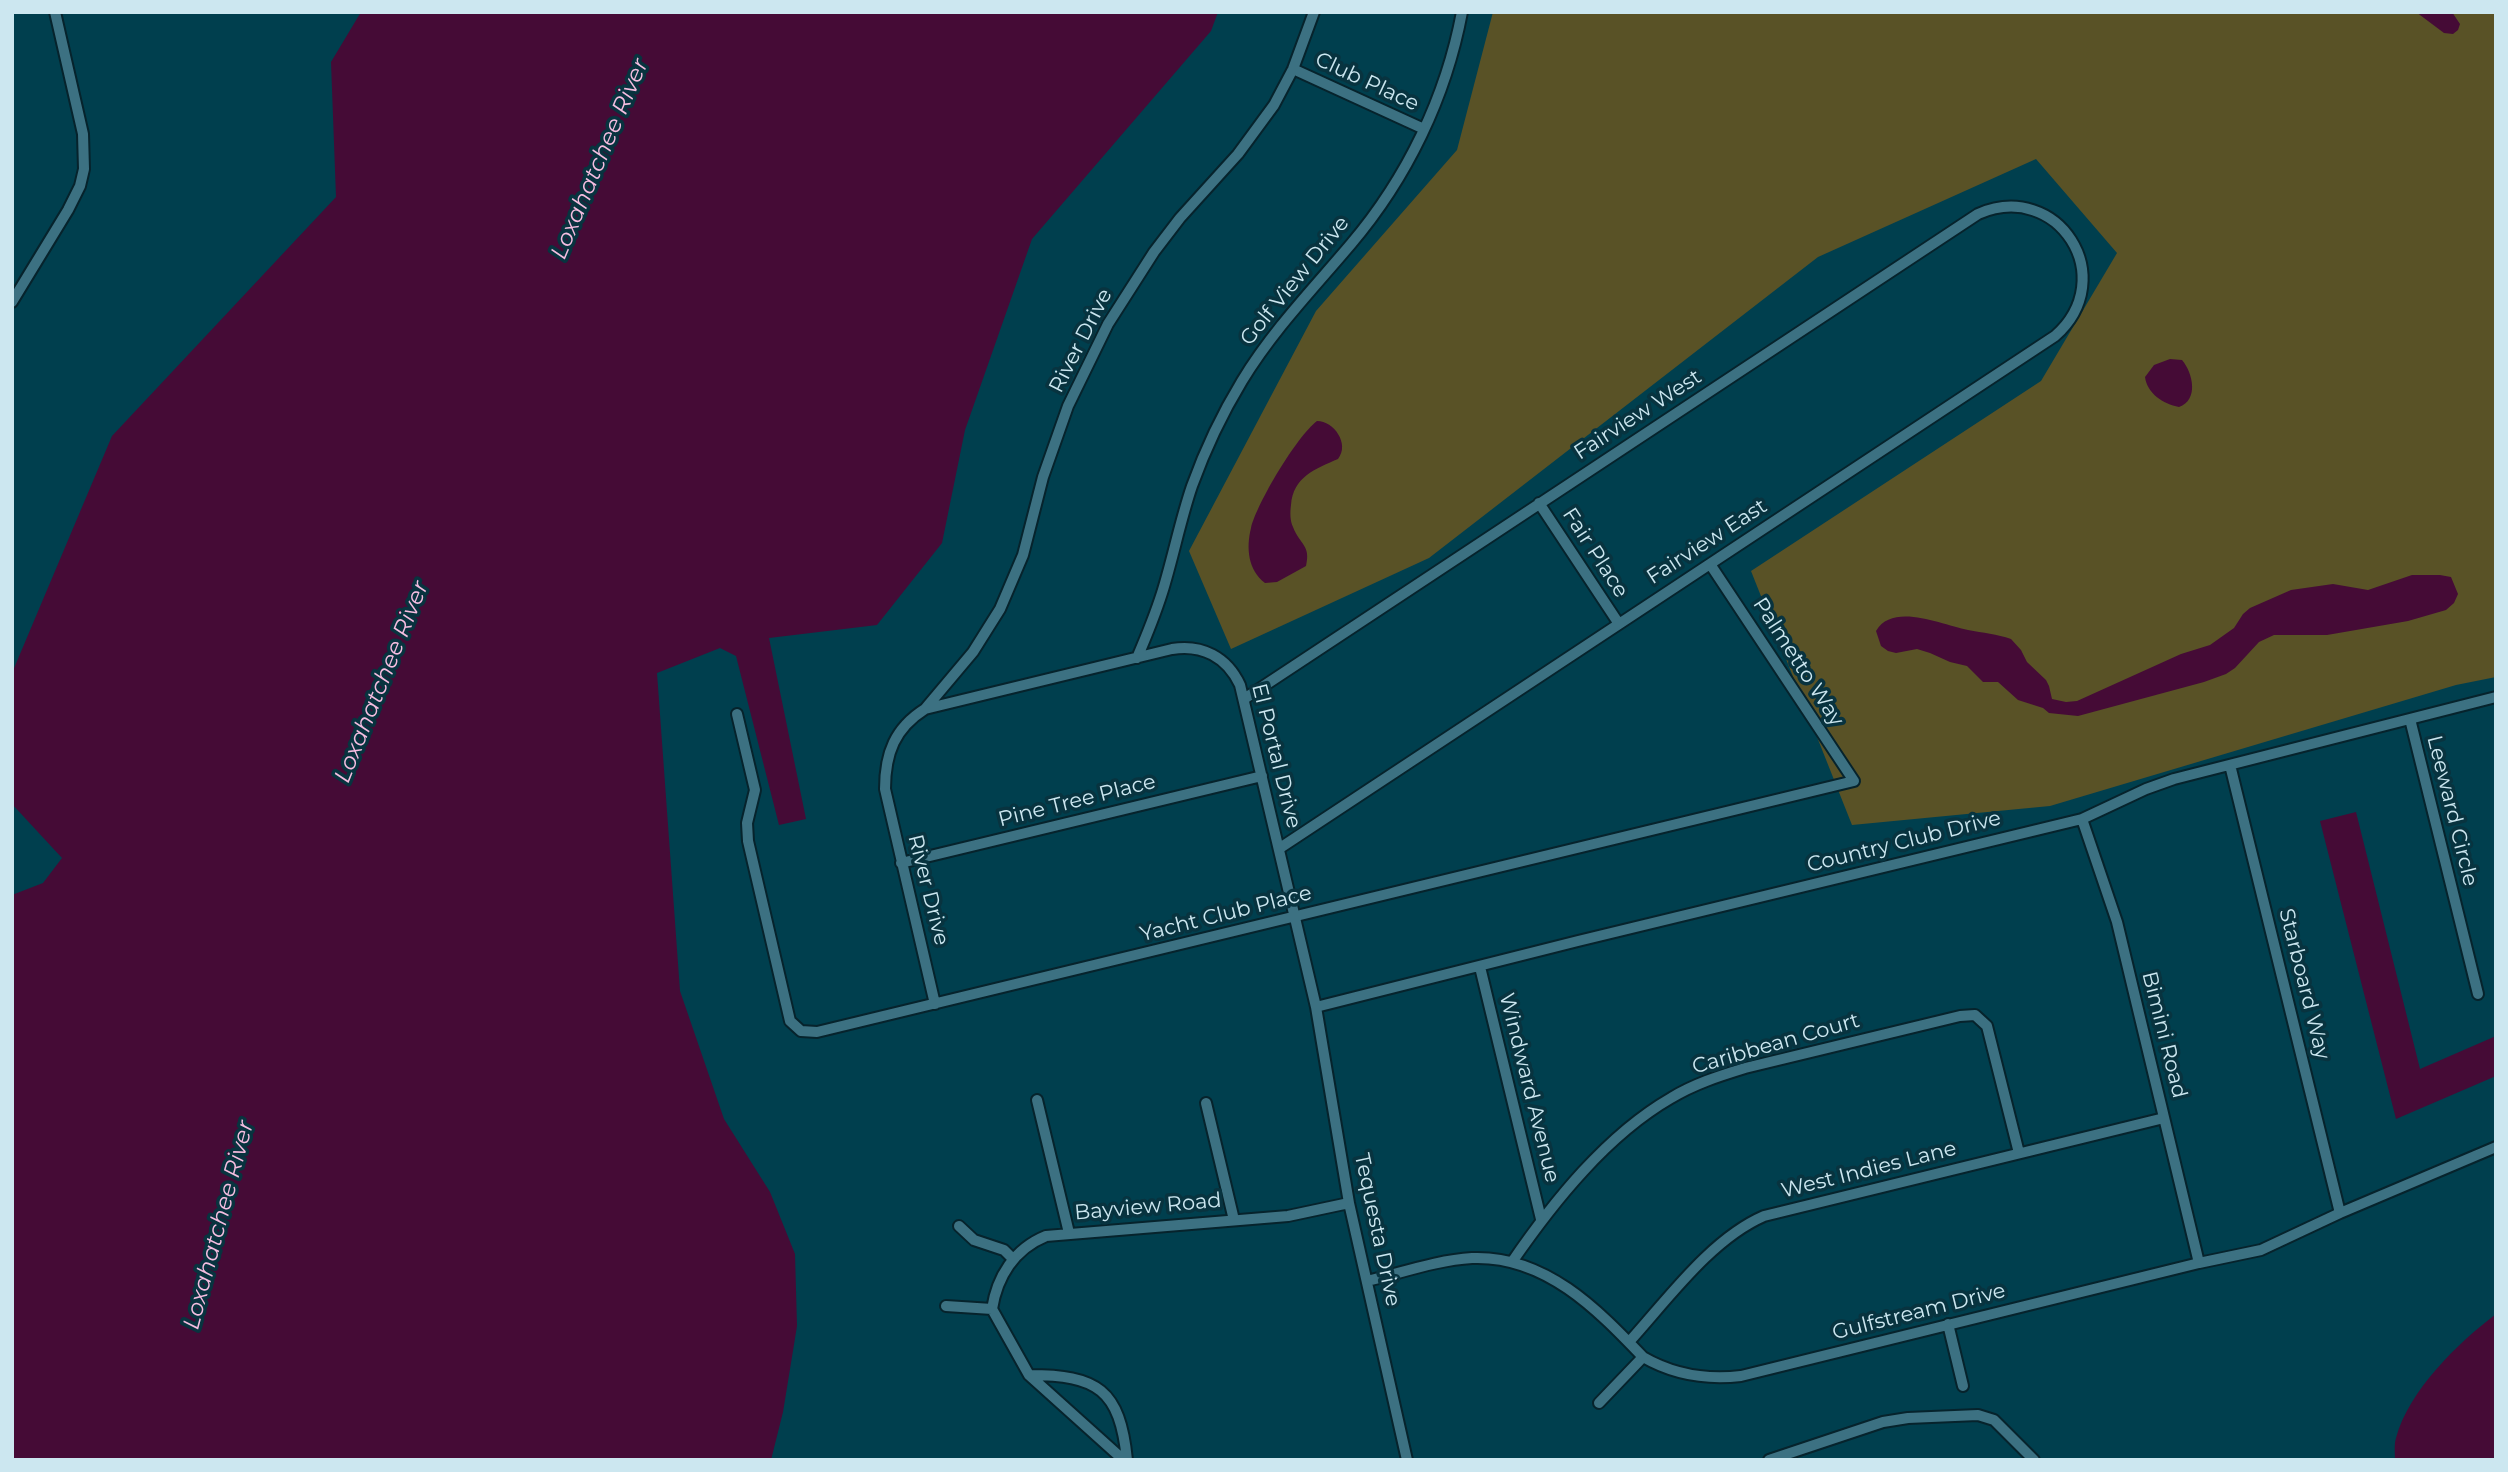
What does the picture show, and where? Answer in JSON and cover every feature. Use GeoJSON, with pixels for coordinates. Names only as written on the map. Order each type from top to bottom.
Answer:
{"type":"FeatureCollection","features":[{"type":"Feature","properties":{"kind":"street"},"geometry":{"type":"LineString","coordinates":[[12,302],[68,210],[80,186],[84,169],[83,134],[55,12]]}},
{"type":"Feature","properties":{"kind":"street","name":"River Drive"},"geometry":{"type":"LineString","coordinates":[[935,1004],[885,789],[886,766],[893,744],[909,719],[925,709],[973,652],[1004,600],[1023,555],[1053,446],[1073,396],[1108,324],[1161,244],[1257,130],[1293,69],[1314,12]]}},
{"type":"Feature","properties":{"kind":"street","name":"Golf View Drive"},"geometry":{"type":"LineString","coordinates":[[1137,658],[1162,593],[1193,485],[1223,415],[1285,318],[1372,217],[1404,167],[1424,130],[1451,59],[1462,12]]}},
{"type":"Feature","properties":{"kind":"street","name":"Club Place"},"geometry":{"type":"LineString","coordinates":[[1293,69],[1424,130]]}},
{"type":"Feature","properties":{"kind":"street","name":"Fairview West"},"geometry":{"type":"LineString","coordinates":[[1244,699],[1978,214],[2002,207],[2019,206],[2043,214],[2063,228]]}},
{"type":"Feature","properties":{"kind":"street","name":"Fairview East"},"geometry":{"type":"LineString","coordinates":[[1280,848],[2061,330],[2076,310],[2082,286],[2082,265],[2077,249],[2063,228]]}},
{"type":"Feature","properties":{"kind":"street","name":"Fair Place"},"geometry":{"type":"LineString","coordinates":[[1539,503],[1619,624]]}},
{"type":"Feature","properties":{"kind":"street","name":"Palmetto Way"},"geometry":{"type":"LineString","coordinates":[[1710,564],[1854,782]]}},
{"type":"Feature","properties":{"kind":"street","name":"El Portal Drive"},"geometry":{"type":"LineString","coordinates":[[925,709],[1181,648],[1203,650],[1216,656],[1237,678],[1244,699],[1316,1007]]}},
{"type":"Feature","properties":{"kind":"street","name":"Country Club Drive"},"geometry":{"type":"LineString","coordinates":[[1316,1007],[2082,818],[2146,789],[2496,697]]}},
{"type":"Feature","properties":{"kind":"street","name":"Yacht Club Place"},"geometry":{"type":"LineString","coordinates":[[737,714],[755,790],[747,823],[748,841],[790,1021],[795,1027],[808,1033],[1854,782]]}},
{"type":"Feature","properties":{"kind":"street","name":"Leeward Circle"},"geometry":{"type":"LineString","coordinates":[[2410,719],[2478,994]]}},
{"type":"Feature","properties":{"kind":"street","name":"Starboard Way"},"geometry":{"type":"LineString","coordinates":[[2230,765],[2340,1213]]}},
{"type":"Feature","properties":{"kind":"street","name":"Pine Tree Place"},"geometry":{"type":"LineString","coordinates":[[901,863],[1262,776]]}},
{"type":"Feature","properties":{"kind":"street","name":"Bimini Road"},"geometry":{"type":"LineString","coordinates":[[2082,818],[2117,922],[2199,1263]]}},
{"type":"Feature","properties":{"kind":"street","name":"Windward Avenue"},"geometry":{"type":"LineString","coordinates":[[1480,967],[1541,1219]]}},
{"type":"Feature","properties":{"kind":"street","name":"Tequesta Drive"},"geometry":{"type":"LineString","coordinates":[[1316,1007],[1349,1203],[1407,1460]]}},
{"type":"Feature","properties":{"kind":"street","name":"Caribbean Court"},"geometry":{"type":"LineString","coordinates":[[1512,1262],[1541,1219],[1609,1145],[1630,1125],[1689,1088],[1745,1068],[1960,1016],[1975,1016],[1982,1020],[1990,1033],[2019,1153]]}},
{"type":"Feature","properties":{"kind":"street"},"geometry":{"type":"LineString","coordinates":[[1037,1100],[1069,1233]]}},
{"type":"Feature","properties":{"kind":"street"},"geometry":{"type":"LineString","coordinates":[[1206,1102],[1234,1220]]}},
{"type":"Feature","properties":{"kind":"street","name":"West Indies Lane"},"geometry":{"type":"LineString","coordinates":[[1629,1342],[1718,1244],[1748,1223],[1773,1213],[2164,1118]]}},
{"type":"Feature","properties":{"kind":"street","name":"Gulfstream Drive"},"geometry":{"type":"LineString","coordinates":[[1367,1281],[1453,1260],[1491,1258],[1512,1262],[1539,1271],[1564,1285],[1643,1357],[1686,1375],[1704,1378],[1732,1377],[2261,1250],[2340,1213],[2496,1147]]}},
{"type":"Feature","properties":{"kind":"street","name":"Bayview Road"},"geometry":{"type":"LineString","coordinates":[[992,1309],[994,1294],[1013,1259],[1038,1239],[1069,1233],[1288,1216],[1349,1203]]}},
{"type":"Feature","properties":{"kind":"street"},"geometry":{"type":"LineString","coordinates":[[959,1226],[974,1240],[1004,1250],[1013,1259]]}},
{"type":"Feature","properties":{"kind":"street"},"geometry":{"type":"LineString","coordinates":[[946,1306],[992,1309],[1029,1375],[1118,1455],[1127,1460]]}},
{"type":"Feature","properties":{"kind":"street"},"geometry":{"type":"LineString","coordinates":[[1948,1324],[1963,1386]]}},
{"type":"Feature","properties":{"kind":"street"},"geometry":{"type":"LineString","coordinates":[[1599,1403],[1643,1357]]}},
{"type":"Feature","properties":{"kind":"street"},"geometry":{"type":"LineString","coordinates":[[1029,1375],[1063,1375],[1084,1380],[1102,1390],[1124,1429],[1127,1460]]}},
{"type":"Feature","properties":{"kind":"street"},"geometry":{"type":"LineString","coordinates":[[1769,1460],[1883,1422],[1908,1418],[1978,1415],[1994,1420],[2034,1460]]}},
{"type":"Feature","properties":{"kind":"shaded area"},"geometry":{"type":"Polygon","coordinates":[[[1493,12],[2496,12],[2496,677],[2456,685],[2050,806],[1852,825],[1751,571],[2041,381],[2117,253],[2036,159],[1818,257],[1429,558],[1231,649],[1189,551],[1316,311],[1457,150],[1493,12]]]}},
{"type":"Feature","properties":{"kind":"water","name":"Loxahatchee River"},"geometry":{"type":"Polygon","coordinates":[[[361,12],[1218,12],[1211,31],[1032,239],[965,430],[942,543],[877,625],[769,638],[806,819],[779,825],[736,656],[720,648],[657,673],[680,991],[724,1119],[770,1192],[795,1254],[797,1326],[783,1412],[771,1460],[12,1460],[12,895],[43,883],[62,858],[12,804],[12,673],[112,436],[336,197],[331,62],[361,12]]]}},
{"type":"Feature","properties":{"kind":"water"},"geometry":{"type":"Polygon","coordinates":[[[2416,12],[2452,12],[2460,24],[2458,30],[2453,34],[2444,33],[2416,12]]]}},
{"type":"Feature","properties":{"kind":"water"},"geometry":{"type":"Polygon","coordinates":[[[2170,359],[2182,360],[2191,379],[2192,392],[2189,399],[2179,407],[2157,397],[2146,383],[2145,377],[2154,365],[2170,359]]]}},
{"type":"Feature","properties":{"kind":"water"},"geometry":{"type":"Polygon","coordinates":[[[1317,421],[1334,429],[1342,447],[1338,459],[1307,475],[1296,487],[1293,495],[1291,522],[1306,549],[1306,566],[1277,582],[1265,583],[1255,572],[1250,558],[1251,528],[1279,471],[1299,441],[1317,421]]]}},
{"type":"Feature","properties":{"kind":"water"},"geometry":{"type":"Polygon","coordinates":[[[2412,575],[2451,577],[2458,594],[2454,603],[2446,610],[2408,621],[2327,635],[2274,635],[2259,642],[2226,674],[2078,716],[2049,713],[2043,708],[2018,700],[1998,682],[1983,682],[1967,666],[1930,653],[1917,649],[1896,653],[1888,651],[1881,646],[1876,631],[1884,622],[1906,617],[1932,620],[2011,639],[2027,662],[2046,680],[2052,699],[2077,701],[2181,654],[2210,645],[2234,628],[2250,608],[2291,590],[2333,584],[2368,590],[2412,575]]]}},
{"type":"Feature","properties":{"kind":"water"},"geometry":{"type":"Polygon","coordinates":[[[2356,812],[2420,1069],[2496,1036],[2496,1076],[2396,1119],[2320,821],[2356,812]]]}},
{"type":"Feature","properties":{"kind":"water"},"geometry":{"type":"Polygon","coordinates":[[[2496,1314],[2496,1460],[2395,1460],[2395,1440],[2402,1420],[2423,1385],[2451,1353],[2496,1314]]]}}]}
